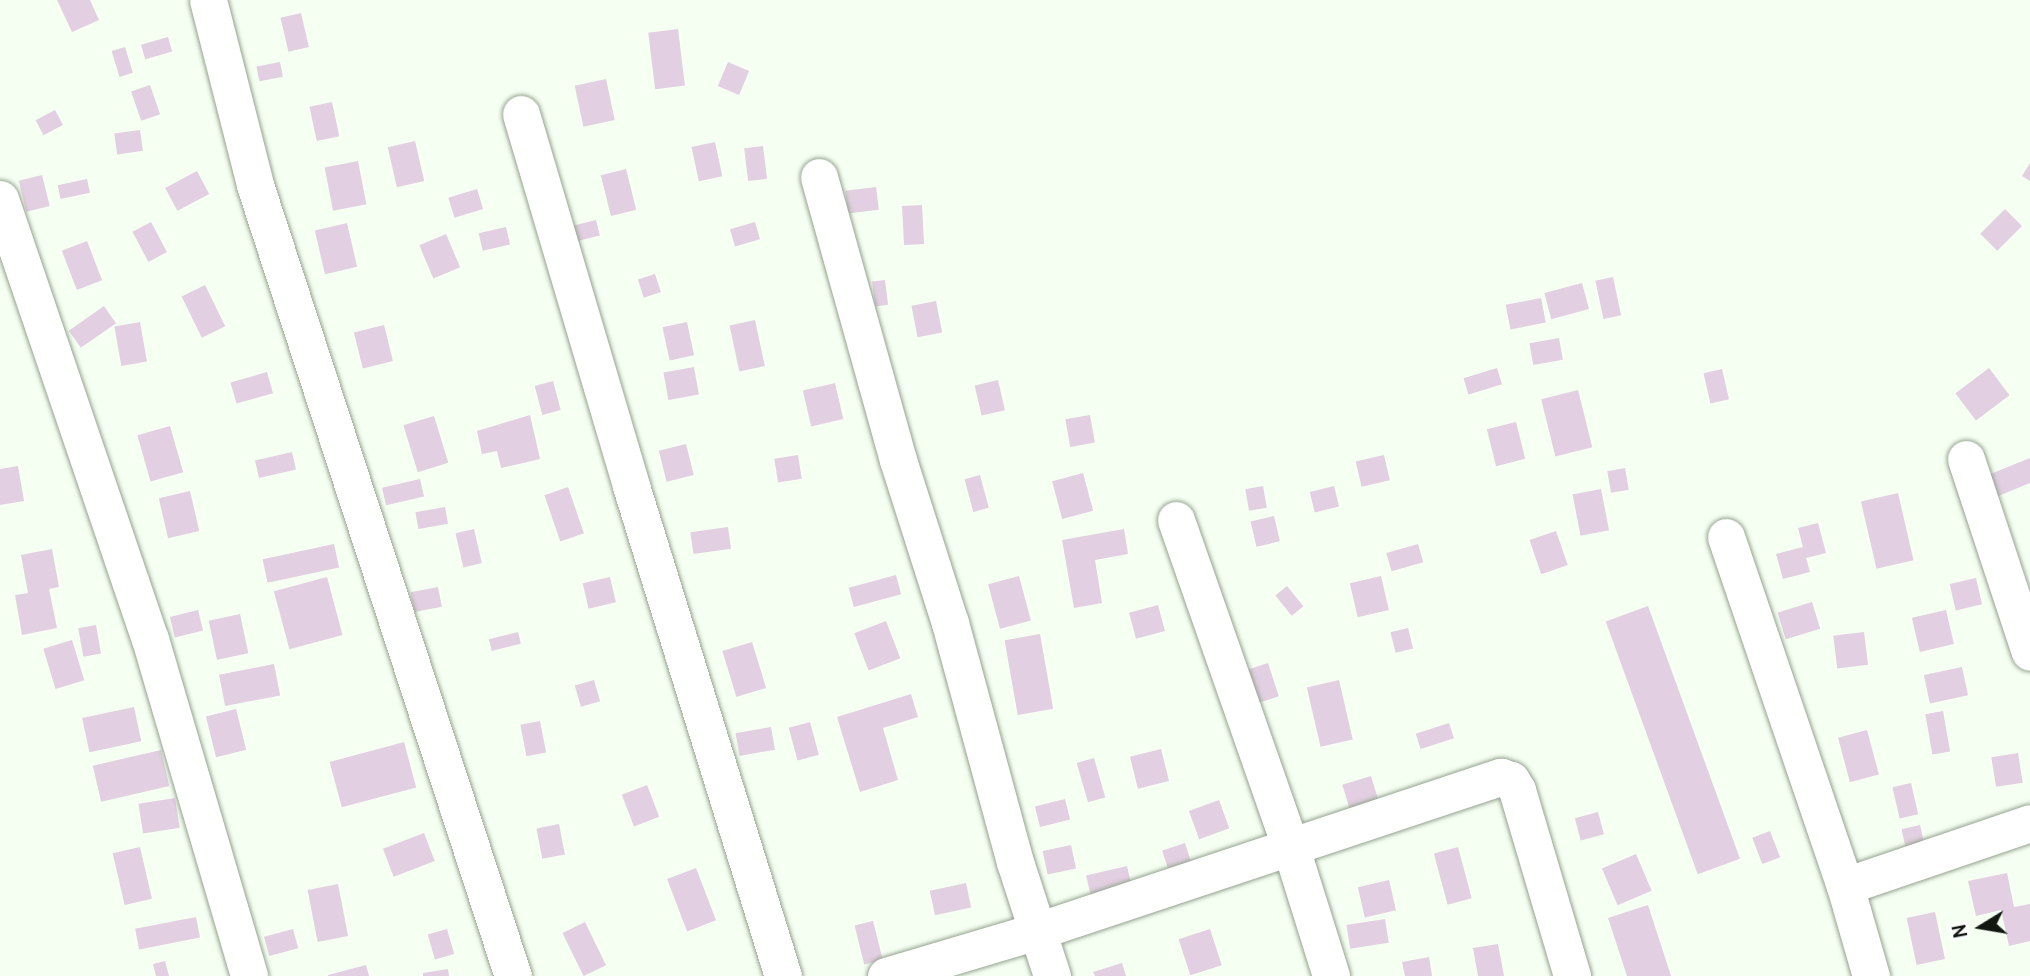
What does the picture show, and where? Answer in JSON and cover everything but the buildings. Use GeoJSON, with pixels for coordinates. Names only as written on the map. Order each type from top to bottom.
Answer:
{"type":"FeatureCollection","features":[{"type":"Feature","properties":{"kind":"street"},"geometry":{"type":"LineString","coordinates":[[208,0],[255,185],[513,976]]}},
{"type":"Feature","properties":{"kind":"street"},"geometry":{"type":"LineString","coordinates":[[521,114],[631,486],[783,976]]}},
{"type":"Feature","properties":{"kind":"street"},"geometry":{"type":"LineString","coordinates":[[819,177],[1052,976]]}},
{"type":"Feature","properties":{"kind":"street"},"geometry":{"type":"LineString","coordinates":[[0,199],[150,639],[249,976]]}},
{"type":"Feature","properties":{"kind":"street"},"geometry":{"type":"LineString","coordinates":[[1966,459],[2030,652]]}},
{"type":"Feature","properties":{"kind":"street"},"geometry":{"type":"LineString","coordinates":[[1176,520],[1291,848],[1331,976]]}},
{"type":"Feature","properties":{"kind":"street"},"geometry":{"type":"LineString","coordinates":[[1726,537],[1845,886],[1871,976]]}},
{"type":"Feature","properties":{"kind":"street"},"geometry":{"type":"LineString","coordinates":[[886,976],[1037,931],[1501,777],[1511,780],[1517,790],[1572,976]]}},
{"type":"Feature","properties":{"kind":"street"},"geometry":{"type":"LineString","coordinates":[[1845,886],[2030,824]]}}]}
